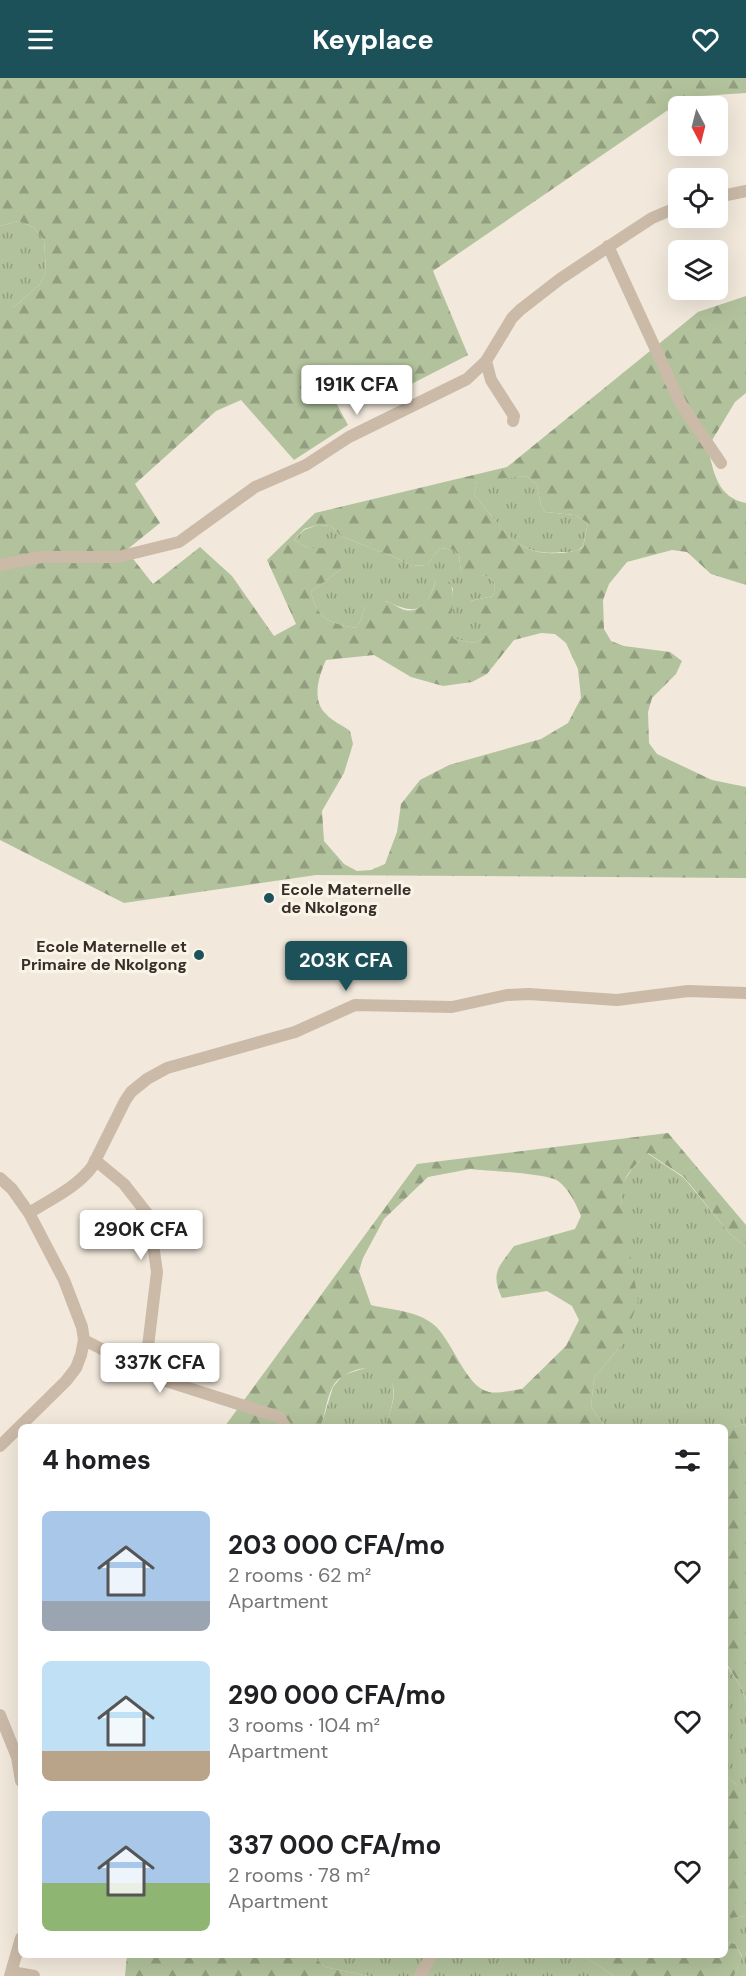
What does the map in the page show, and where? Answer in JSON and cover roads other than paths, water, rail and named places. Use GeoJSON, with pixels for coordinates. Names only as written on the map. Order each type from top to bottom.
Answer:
{"type":"FeatureCollection","features":[{"type":"Feature","properties":{"kind":"street"},"geometry":{"type":"LineString","coordinates":[[728,195],[746,191]]}},
{"type":"Feature","properties":{"kind":"street"},"geometry":{"type":"LineString","coordinates":[[0,565],[41,556],[118,557],[179,542],[255,487],[306,465],[349,437],[467,378],[486,361],[512,318],[520,310],[608,246],[652,218],[668,211]]}},
{"type":"Feature","properties":{"kind":"street"},"geometry":{"type":"LineString","coordinates":[[608,246],[681,404],[721,464]]}},
{"type":"Feature","properties":{"kind":"street"},"geometry":{"type":"LineString","coordinates":[[486,361],[491,380],[514,416],[513,421]]}},
{"type":"Feature","properties":{"kind":"street"},"geometry":{"type":"LineString","coordinates":[[29,1213],[77,1184],[85,1176],[131,1092],[156,1074],[168,1068],[295,1032],[355,1005],[452,1006],[507,995],[529,994],[617,1000],[688,991],[746,993]]}},
{"type":"Feature","properties":{"kind":"street"},"geometry":{"type":"LineString","coordinates":[[95,1160],[124,1184],[149,1216],[157,1272],[145,1371]]}},
{"type":"Feature","properties":{"kind":"street"},"geometry":{"type":"LineString","coordinates":[[0,1178],[12,1189],[29,1213],[64,1280],[82,1327],[84,1340],[76,1368],[22,1424]]}},
{"type":"Feature","properties":{"kind":"street"},"geometry":{"type":"LineString","coordinates":[[84,1340],[163,1380],[279,1417],[284,1424]]}},
{"type":"Feature","properties":{"kind":"street"},"geometry":{"type":"LineString","coordinates":[[0,1446],[18,1428]]}},
{"type":"Feature","properties":{"kind":"street"},"geometry":{"type":"LineString","coordinates":[[0,1715],[18,1767]]}},
{"type":"Feature","properties":{"kind":"street"},"geometry":{"type":"LineString","coordinates":[[18,1949],[11,1974],[34,1976]]}},
{"type":"Feature","properties":{"kind":"street"},"geometry":{"type":"LineString","coordinates":[[420,1976],[430,1958]]}},
{"type":"Feature","properties":{"kind":"place","name":"Ecole Maternelle de Nkolgong"},"geometry":{"type":"Point","coordinates":[269,898]}},
{"type":"Feature","properties":{"kind":"place","name":"Ecole Maternelle et Primaire de Nkolgong"},"geometry":{"type":"Point","coordinates":[199,955]}}]}
